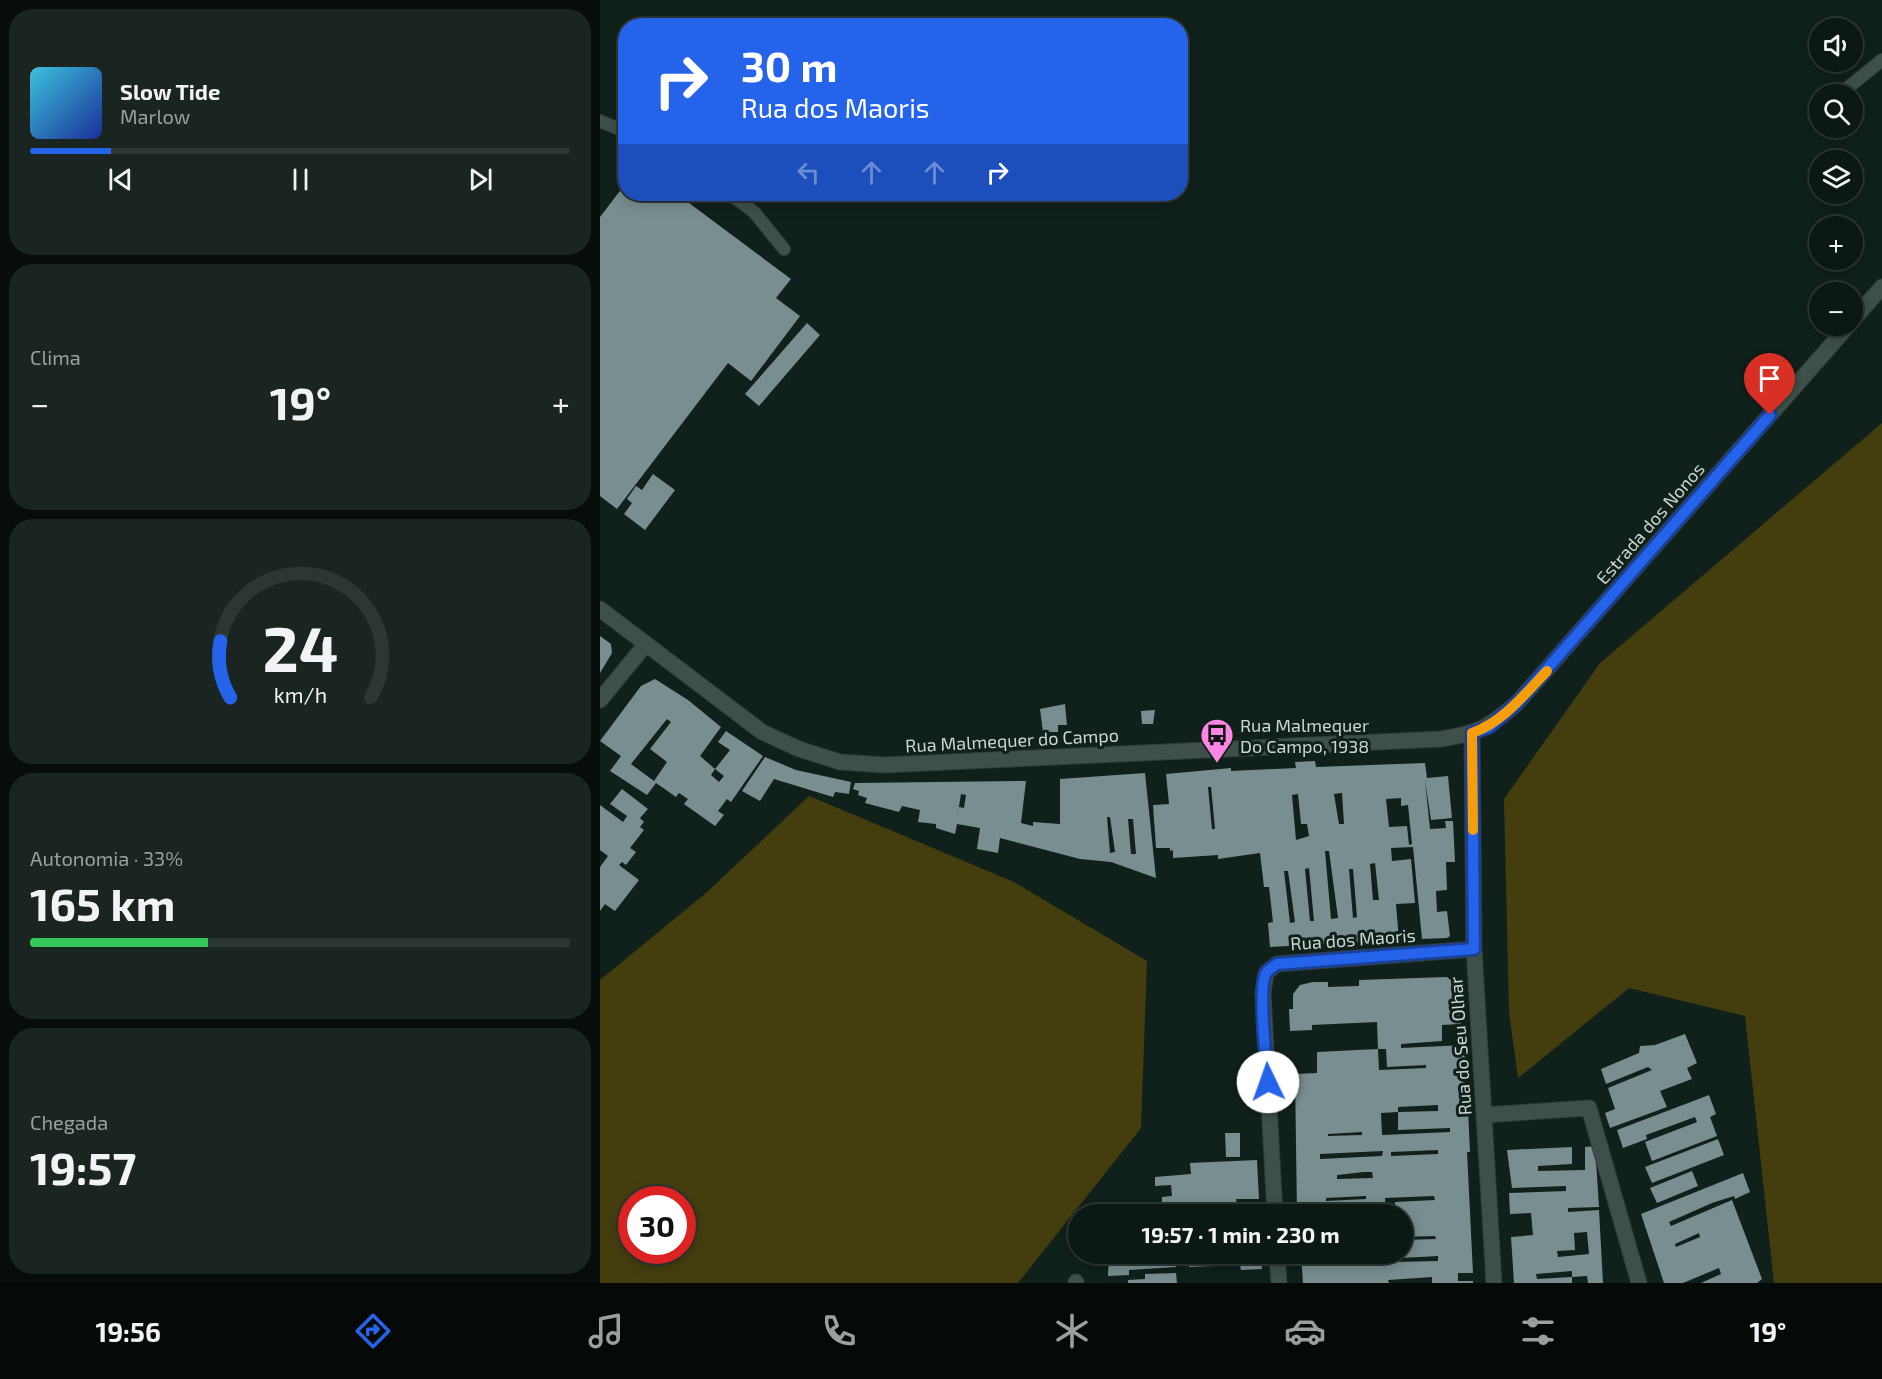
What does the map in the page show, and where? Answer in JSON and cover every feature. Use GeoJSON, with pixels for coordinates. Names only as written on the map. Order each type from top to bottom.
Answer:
{"type":"FeatureCollection","features":[{"type":"Feature","properties":{"kind":"street"},"geometry":{"type":"LineString","coordinates":[[1863,309],[1882,287]]}},
{"type":"Feature","properties":{"kind":"street","name":"Estrada dos Nonos"},"geometry":{"type":"LineString","coordinates":[[1472,733],[1489,727],[1517,703],[1839,336]]}},
{"type":"Feature","properties":{"kind":"street","name":"Rua Malmequer do Campo"},"geometry":{"type":"LineString","coordinates":[[600,609],[762,732],[799,749],[840,762],[884,765],[1441,739],[1472,733]]}},
{"type":"Feature","properties":{"kind":"street"},"geometry":{"type":"LineString","coordinates":[[600,700],[646,644]]}},
{"type":"Feature","properties":{"kind":"street","name":"Rua do Seu Olhar"},"geometry":{"type":"LineString","coordinates":[[1472,733],[1474,949],[1494,1283]]}},
{"type":"Feature","properties":{"kind":"street","name":"Rua dos Maoris"},"geometry":{"type":"LineString","coordinates":[[1274,1204],[1263,993],[1266,973],[1277,964],[1474,949]]}},
{"type":"Feature","properties":{"kind":"street"},"geometry":{"type":"LineString","coordinates":[[1484,1115],[1589,1108],[1639,1283]]}},
{"type":"Feature","properties":{"kind":"street"},"geometry":{"type":"LineString","coordinates":[[1278,1264],[1279,1283]]}},
{"type":"Feature","properties":{"kind":"lane"},"geometry":{"type":"LineString","coordinates":[[1852,84],[1882,60]]}},
{"type":"Feature","properties":{"kind":"lane"},"geometry":{"type":"LineString","coordinates":[[600,120],[618,128]]}},
{"type":"Feature","properties":{"kind":"lane"},"geometry":{"type":"LineString","coordinates":[[739,201],[754,212],[784,249]]}},
{"type":"Feature","properties":{"kind":"shaded area"},"geometry":{"type":"Polygon","coordinates":[[[1882,423],[1882,1283],[1774,1283],[1745,1016],[1629,988],[1518,1078],[1509,1012],[1504,799],[1600,663],[1882,423]]]}},
{"type":"Feature","properties":{"kind":"shaded area"},"geometry":{"type":"Polygon","coordinates":[[[809,796],[1014,882],[1147,961],[1141,1128],[1081,1204],[1068,1204],[1068,1220],[1018,1283],[600,1283],[600,980],[706,893],[809,796]]]}},
{"type":"Feature","properties":{"kind":"building"},"geometry":{"type":"Polygon","coordinates":[[[618,193],[618,201],[686,201],[791,279],[776,298],[800,316],[751,381],[728,363],[617,509],[600,496],[600,217],[618,193]]]}},
{"type":"Feature","properties":{"kind":"building"},"geometry":{"type":"Polygon","coordinates":[[[807,323],[820,335],[759,406],[745,394],[807,323]]]}},
{"type":"Feature","properties":{"kind":"building"},"geometry":{"type":"Polygon","coordinates":[[[653,474],[675,490],[645,530],[624,514],[632,503],[627,499],[636,486],[642,490],[653,474]]]}},
{"type":"Feature","properties":{"kind":"building"},"geometry":{"type":"Polygon","coordinates":[[[600,636],[611,644],[612,653],[600,673],[600,636]]]}},
{"type":"Feature","properties":{"kind":"building"},"geometry":{"type":"Polygon","coordinates":[[[655,679],[688,700],[721,727],[700,756],[715,769],[730,750],[718,742],[726,731],[763,756],[731,802],[727,799],[718,811],[724,815],[715,826],[684,804],[688,799],[679,793],[676,797],[656,783],[647,795],[610,771],[621,756],[600,741],[641,686],[655,679]],[[667,719],[631,764],[654,781],[667,762],[650,749],[671,722],[667,719]],[[715,769],[711,775],[719,782],[724,776],[715,769]]]}},
{"type":"Feature","properties":{"kind":"building"},"geometry":{"type":"Polygon","coordinates":[[[1065,704],[1067,725],[1058,725],[1058,732],[1043,732],[1040,709],[1065,704]]]}},
{"type":"Feature","properties":{"kind":"building"},"geometry":{"type":"Polygon","coordinates":[[[1155,710],[1153,724],[1142,724],[1141,711],[1155,710]]]}},
{"type":"Feature","properties":{"kind":"building"},"geometry":{"type":"Polygon","coordinates":[[[765,757],[796,770],[851,782],[849,794],[835,792],[833,797],[774,779],[760,801],[742,791],[765,757]]]}},
{"type":"Feature","properties":{"kind":"building"},"geometry":{"type":"Polygon","coordinates":[[[1315,761],[1316,767],[1425,763],[1427,778],[1448,776],[1452,818],[1431,820],[1425,780],[1430,829],[1446,828],[1445,821],[1453,821],[1455,862],[1446,862],[1447,890],[1436,891],[1437,912],[1447,911],[1450,936],[1422,939],[1413,847],[1391,848],[1392,861],[1411,859],[1415,903],[1396,904],[1399,940],[1270,947],[1268,923],[1273,922],[1269,887],[1264,887],[1260,853],[1218,859],[1218,855],[1173,858],[1173,850],[1170,851],[1170,848],[1156,848],[1153,805],[1169,804],[1166,774],[1231,768],[1231,771],[1296,768],[1295,762],[1315,761]],[[1208,787],[1212,829],[1215,829],[1211,787],[1208,787]],[[1342,793],[1334,794],[1339,824],[1344,824],[1342,793]],[[1298,794],[1292,795],[1296,840],[1309,836],[1307,824],[1301,824],[1298,794]],[[1401,798],[1386,799],[1389,827],[1407,826],[1409,845],[1412,844],[1408,805],[1401,806],[1401,798]],[[1325,851],[1331,919],[1338,918],[1329,851],[1325,851]],[[1375,863],[1370,864],[1373,900],[1379,900],[1375,863]],[[1309,868],[1305,869],[1310,921],[1314,921],[1309,868]],[[1349,869],[1353,918],[1357,917],[1353,869],[1349,869]],[[1284,871],[1290,923],[1295,922],[1288,871],[1284,871]]]}},
{"type":"Feature","properties":{"kind":"building"},"geometry":{"type":"Polygon","coordinates":[[[1145,773],[1156,878],[1111,862],[1080,859],[1000,838],[998,853],[977,849],[980,828],[957,824],[955,834],[936,828],[936,824],[918,822],[920,810],[902,806],[899,812],[865,803],[867,798],[858,795],[859,791],[853,789],[855,783],[1026,781],[1021,823],[1033,826],[1033,822],[1060,824],[1060,779],[1145,773]],[[961,794],[957,819],[959,807],[964,808],[966,795],[961,794]],[[1107,817],[1110,853],[1115,852],[1110,817],[1107,817]],[[1128,819],[1131,854],[1136,854],[1133,819],[1128,819]]]}},
{"type":"Feature","properties":{"kind":"building"},"geometry":{"type":"Polygon","coordinates":[[[622,789],[648,809],[640,818],[644,822],[640,827],[644,830],[630,848],[636,852],[626,865],[622,862],[619,865],[639,880],[615,911],[605,904],[600,911],[600,867],[608,856],[600,850],[600,805],[623,822],[627,816],[610,804],[622,789]]]}},
{"type":"Feature","properties":{"kind":"building"},"geometry":{"type":"Polygon","coordinates":[[[1447,977],[1459,987],[1461,1024],[1442,1025],[1442,1041],[1401,1044],[1401,1048],[1465,1045],[1466,1066],[1463,1066],[1465,1110],[1468,1110],[1470,1152],[1467,1152],[1473,1273],[1458,1273],[1458,1281],[1473,1281],[1473,1283],[1432,1283],[1432,1277],[1388,1280],[1389,1283],[1303,1283],[1302,1264],[1413,1264],[1413,1262],[1438,1261],[1438,1256],[1413,1257],[1413,1240],[1436,1239],[1435,1236],[1413,1237],[1413,1204],[1395,1204],[1395,1202],[1435,1200],[1434,1196],[1385,1198],[1385,1204],[1297,1204],[1295,1074],[1317,1073],[1317,1052],[1378,1049],[1377,1022],[1312,1025],[1312,1030],[1290,1031],[1289,1009],[1293,1009],[1293,994],[1300,985],[1313,982],[1328,982],[1328,987],[1359,986],[1359,980],[1447,977]],[[1378,1049],[1379,1070],[1426,1068],[1426,1065],[1387,1067],[1386,1049],[1378,1049]],[[1438,1105],[1398,1107],[1398,1112],[1438,1111],[1438,1105]],[[1398,1112],[1381,1113],[1382,1135],[1450,1132],[1450,1128],[1398,1130],[1398,1112]],[[1362,1132],[1328,1134],[1328,1136],[1362,1135],[1362,1132]],[[1438,1150],[1391,1152],[1391,1156],[1438,1154],[1438,1150]],[[1383,1151],[1320,1154],[1320,1159],[1382,1156],[1383,1151]],[[1372,1172],[1337,1175],[1337,1179],[1373,1178],[1372,1172]],[[1366,1196],[1326,1198],[1326,1201],[1366,1199],[1366,1196]]]}},
{"type":"Feature","properties":{"kind":"building"},"geometry":{"type":"Polygon","coordinates":[[[1685,1034],[1697,1063],[1687,1068],[1692,1079],[1660,1091],[1667,1107],[1610,1128],[1605,1113],[1615,1109],[1608,1088],[1652,1070],[1648,1067],[1606,1084],[1601,1069],[1639,1053],[1640,1046],[1655,1045],[1685,1034]]]}},
{"type":"Feature","properties":{"kind":"building"},"geometry":{"type":"Polygon","coordinates":[[[1709,1095],[1716,1114],[1710,1117],[1717,1136],[1652,1161],[1645,1142],[1697,1122],[1695,1117],[1646,1135],[1647,1139],[1623,1148],[1617,1130],[1709,1095]]]}},
{"type":"Feature","properties":{"kind":"building"},"geometry":{"type":"Polygon","coordinates":[[[1225,1133],[1240,1133],[1240,1157],[1226,1157],[1225,1133]]]}},
{"type":"Feature","properties":{"kind":"building"},"geometry":{"type":"Polygon","coordinates":[[[1718,1139],[1724,1155],[1652,1183],[1645,1167],[1718,1139]]]}},
{"type":"Feature","properties":{"kind":"building"},"geometry":{"type":"Polygon","coordinates":[[[1595,1146],[1599,1207],[1568,1208],[1568,1212],[1599,1210],[1603,1283],[1588,1283],[1587,1276],[1572,1277],[1572,1283],[1514,1283],[1511,1237],[1533,1235],[1531,1213],[1510,1214],[1509,1193],[1566,1191],[1566,1186],[1512,1188],[1507,1150],[1572,1147],[1572,1164],[1538,1166],[1538,1171],[1585,1170],[1585,1147],[1595,1146]],[[1587,1232],[1574,1233],[1575,1250],[1557,1251],[1558,1257],[1589,1254],[1587,1232]],[[1572,1271],[1536,1274],[1537,1279],[1572,1277],[1572,1271]]]}},
{"type":"Feature","properties":{"kind":"building"},"geometry":{"type":"Polygon","coordinates":[[[1257,1160],[1259,1199],[1236,1199],[1237,1204],[1162,1204],[1162,1197],[1172,1196],[1171,1185],[1155,1186],[1155,1177],[1191,1174],[1190,1163],[1257,1160]]]}},
{"type":"Feature","properties":{"kind":"building"},"geometry":{"type":"Polygon","coordinates":[[[1692,1171],[1698,1186],[1657,1203],[1650,1188],[1692,1171]]]}},
{"type":"Feature","properties":{"kind":"building"},"geometry":{"type":"Polygon","coordinates":[[[1743,1173],[1750,1192],[1735,1199],[1734,1196],[1712,1203],[1669,1222],[1671,1226],[1732,1200],[1762,1279],[1757,1283],[1701,1283],[1721,1274],[1719,1268],[1683,1283],[1664,1283],[1641,1214],[1743,1173]],[[1699,1233],[1675,1244],[1676,1247],[1700,1237],[1699,1233]]]}},
{"type":"Feature","properties":{"kind":"building"},"geometry":{"type":"Polygon","coordinates":[[[1109,1264],[1176,1264],[1176,1267],[1129,1270],[1129,1275],[1108,1276],[1109,1264]]]}},
{"type":"Feature","properties":{"kind":"building"},"geometry":{"type":"Polygon","coordinates":[[[1189,1264],[1262,1264],[1262,1269],[1241,1270],[1240,1265],[1189,1267],[1189,1264]]]}},
{"type":"Feature","properties":{"kind":"building"},"geometry":{"type":"Polygon","coordinates":[[[1176,1273],[1177,1283],[1128,1283],[1128,1280],[1145,1279],[1145,1274],[1176,1273]]]}},
{"type":"Feature","properties":{"kind":"slow traffic"},"geometry":{"type":"LineString","coordinates":[[1473,830],[1472,733],[1489,727],[1517,703],[1547,671]]}},
{"type":"Feature","properties":{"kind":"place","name":"Rua Malmequer Do Campo, 1938"},"geometry":{"type":"Point","coordinates":[1217,764]}},
{"type":"Feature","properties":{"kind":"route"},"geometry":{"type":"LineString","coordinates":[[1268,1082],[1263,980],[1272,967],[1277,964],[1474,949],[1472,733],[1489,727],[1517,703],[1770,415]]}}]}
